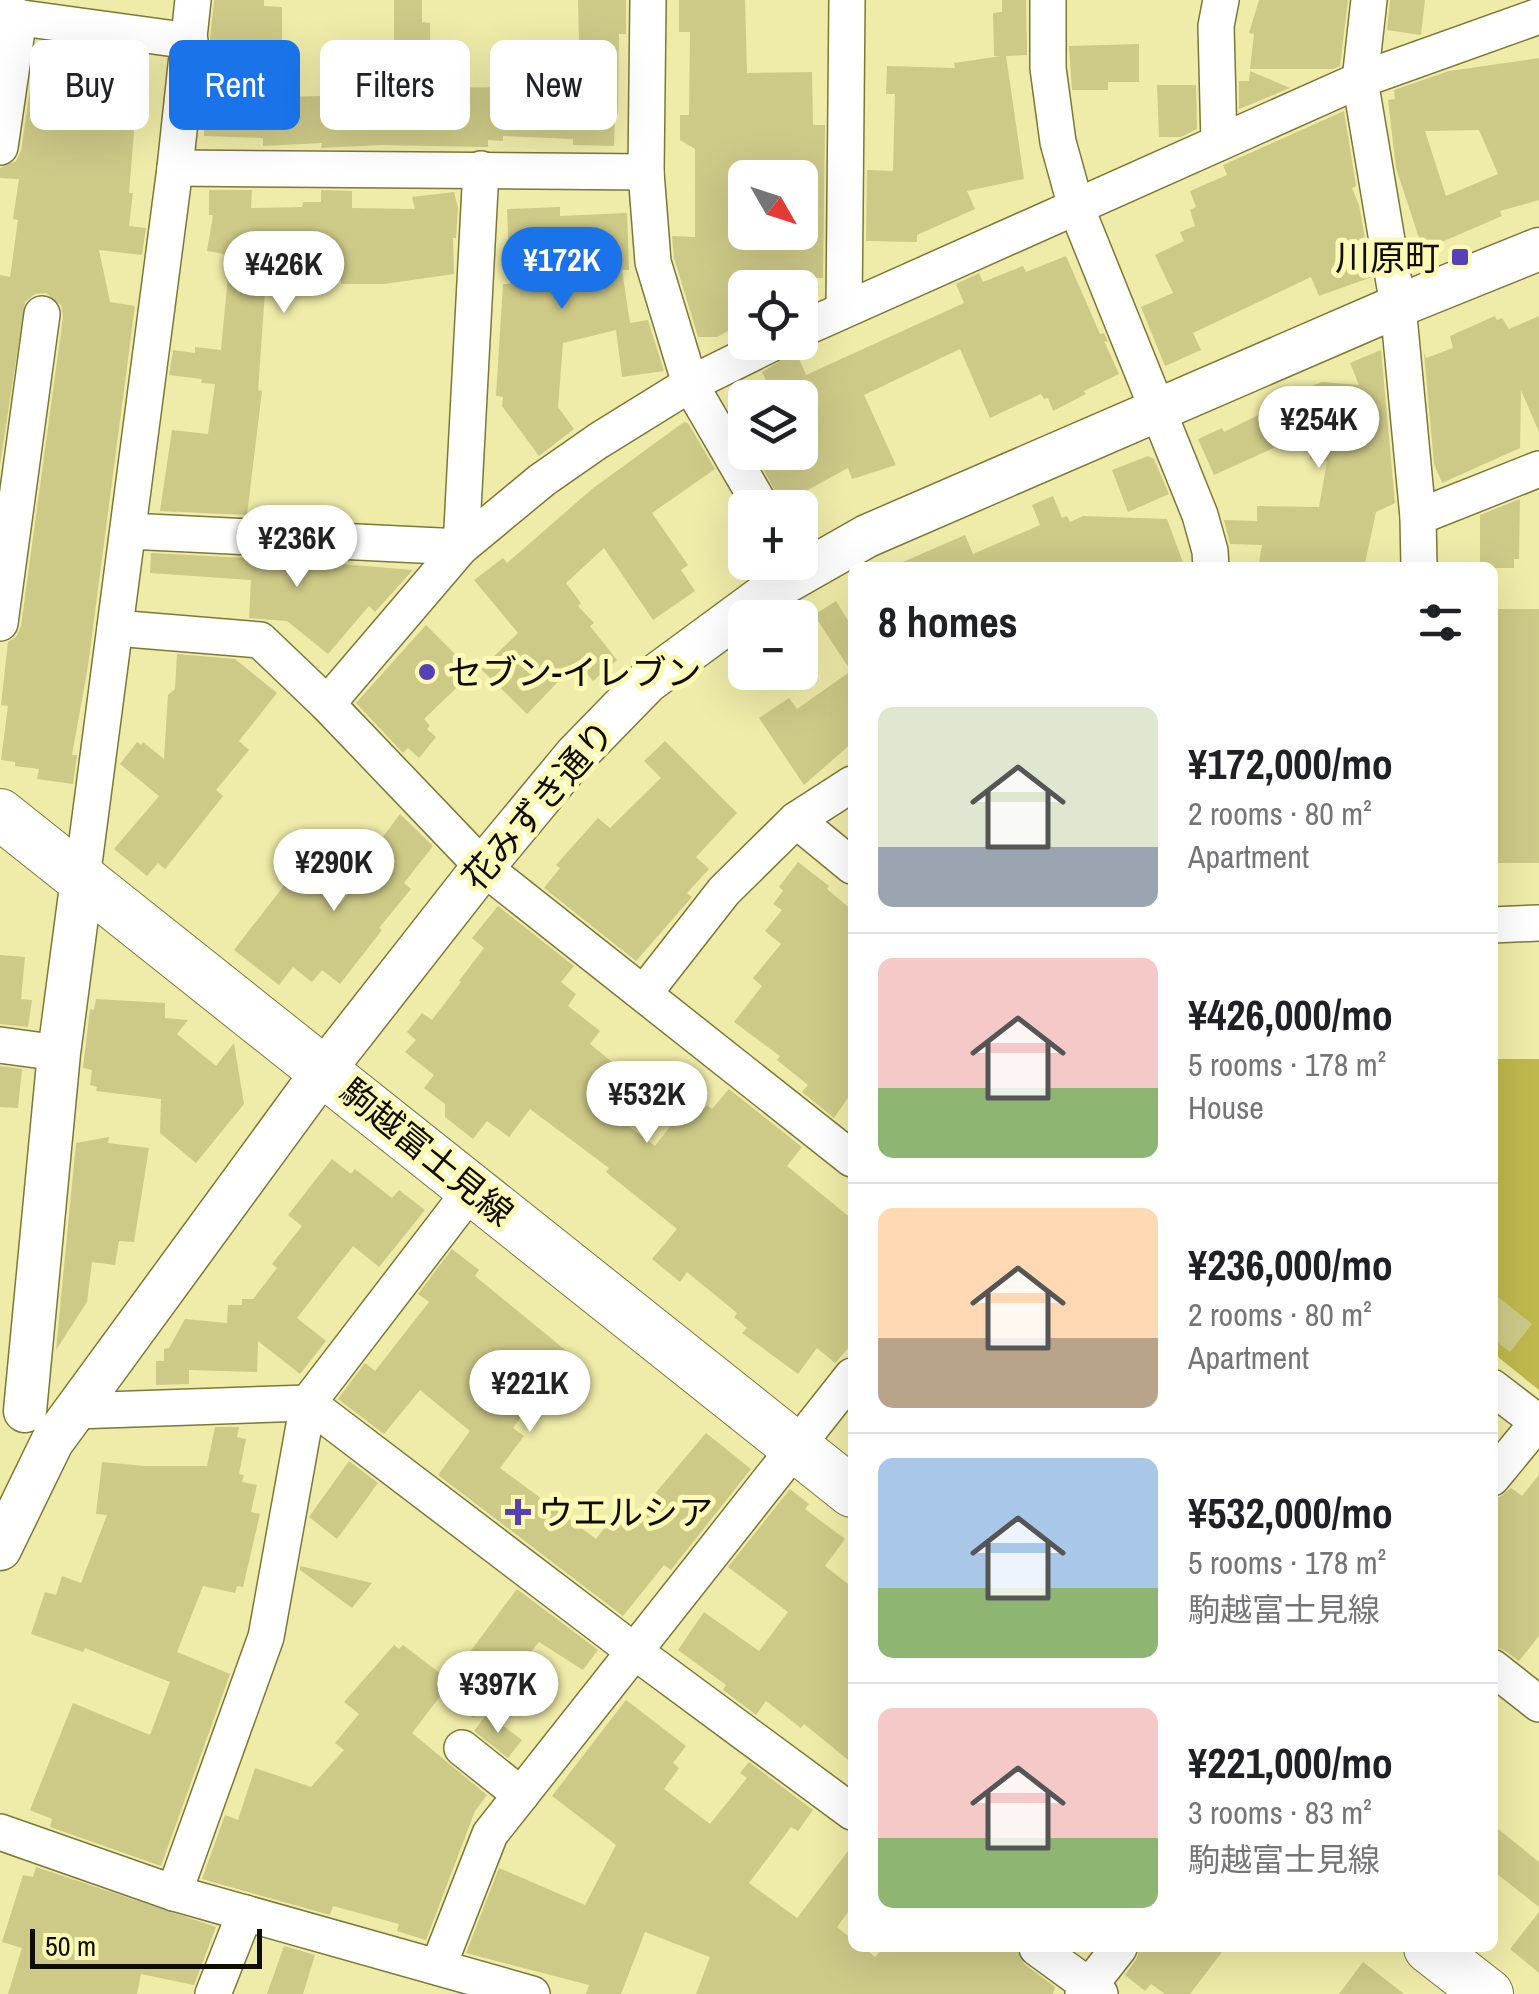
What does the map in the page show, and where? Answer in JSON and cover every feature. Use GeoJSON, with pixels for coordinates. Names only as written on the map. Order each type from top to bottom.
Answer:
{"type":"FeatureCollection","features":[{"type":"Feature","properties":{"kind":"main road","name":"駒越富士見線"},"geometry":{"type":"LineString","coordinates":[[0,814],[848,1489]]}},
{"type":"Feature","properties":{"kind":"main road"},"geometry":{"type":"LineString","coordinates":[[1434,1952],[1488,1994]]}},
{"type":"Feature","properties":{"kind":"street"},"geometry":{"type":"LineString","coordinates":[[190,40],[193,0]]}},
{"type":"Feature","properties":{"kind":"street"},"geometry":{"type":"LineString","coordinates":[[648,0],[646,172],[653,262],[690,384],[752,490]]}},
{"type":"Feature","properties":{"kind":"street"},"geometry":{"type":"LineString","coordinates":[[844,309],[847,0]]}},
{"type":"Feature","properties":{"kind":"street"},"geometry":{"type":"LineString","coordinates":[[1048,0],[1050,87],[1058,142],[1076,206],[1200,515],[1210,562]]}},
{"type":"Feature","properties":{"kind":"street"},"geometry":{"type":"LineString","coordinates":[[1219,143],[1216,26],[1221,0]]}},
{"type":"Feature","properties":{"kind":"street"},"geometry":{"type":"LineString","coordinates":[[1369,0],[1360,80],[1398,306],[1418,517],[1418,562]]}},
{"type":"Feature","properties":{"kind":"street"},"geometry":{"type":"LineString","coordinates":[[0,147],[10,16],[183,40]]}},
{"type":"Feature","properties":{"kind":"street"},"geometry":{"type":"LineString","coordinates":[[818,321],[1360,80],[1492,16],[1539,16]]}},
{"type":"Feature","properties":{"kind":"street"},"geometry":{"type":"LineString","coordinates":[[179,130],[12,1411],[308,1403],[634,1652],[848,1809]]}},
{"type":"Feature","properties":{"kind":"street"},"geometry":{"type":"LineString","coordinates":[[175,168],[646,172]]}},
{"type":"Feature","properties":{"kind":"street"},"geometry":{"type":"LineString","coordinates":[[460,547],[481,169]]}},
{"type":"Feature","properties":{"kind":"street","name":"花みずき通り"},"geometry":{"type":"LineString","coordinates":[[818,558],[1398,306],[1539,249]]}},
{"type":"Feature","properties":{"kind":"street"},"geometry":{"type":"LineString","coordinates":[[0,623],[42,314]]}},
{"type":"Feature","properties":{"kind":"street"},"geometry":{"type":"LineString","coordinates":[[327,704],[460,547],[598,441],[690,384],[739,360]]}},
{"type":"Feature","properties":{"kind":"street"},"geometry":{"type":"LineString","coordinates":[[1418,517],[1539,469]]}},
{"type":"Feature","properties":{"kind":"street"},"geometry":{"type":"LineString","coordinates":[[128,531],[460,547]]}},
{"type":"Feature","properties":{"kind":"street","name":"花みずき通り"},"geometry":{"type":"LineString","coordinates":[[0,1549],[52,1442],[324,1070],[483,866],[575,756],[647,682],[781,580]]}},
{"type":"Feature","properties":{"kind":"street"},"geometry":{"type":"LineString","coordinates":[[115,628],[260,640],[483,866],[848,1157]]}},
{"type":"Feature","properties":{"kind":"street"},"geometry":{"type":"LineString","coordinates":[[644,992],[724,891],[796,820],[848,787]]}},
{"type":"Feature","properties":{"kind":"street"},"geometry":{"type":"LineString","coordinates":[[796,820],[848,863]]}},
{"type":"Feature","properties":{"kind":"street"},"geometry":{"type":"LineString","coordinates":[[1498,924],[1539,923]]}},
{"type":"Feature","properties":{"kind":"street"},"geometry":{"type":"LineString","coordinates":[[0,1045],[60,1053]]}},
{"type":"Feature","properties":{"kind":"street"},"geometry":{"type":"LineString","coordinates":[[174,1893],[266,1636],[308,1403],[472,1189]]}},
{"type":"Feature","properties":{"kind":"street"},"geometry":{"type":"LineString","coordinates":[[438,1967],[490,1834],[848,1381]]}},
{"type":"Feature","properties":{"kind":"street"},"geometry":{"type":"LineString","coordinates":[[1498,1392],[1538,1422],[1498,1471]]}},
{"type":"Feature","properties":{"kind":"street"},"geometry":{"type":"LineString","coordinates":[[1498,1672],[1539,1704]]}},
{"type":"Feature","properties":{"kind":"street"},"geometry":{"type":"LineString","coordinates":[[462,1748],[521,1795]]}},
{"type":"Feature","properties":{"kind":"street"},"geometry":{"type":"LineString","coordinates":[[0,1832],[174,1893],[532,1994]]}},
{"type":"Feature","properties":{"kind":"street"},"geometry":{"type":"LineString","coordinates":[[213,1994],[245,1913]]}},
{"type":"Feature","properties":{"kind":"street"},"geometry":{"type":"LineString","coordinates":[[1042,1952],[1091,1991],[1115,1952]]}},
{"type":"Feature","properties":{"kind":"shaded area"},"geometry":{"type":"Polygon","coordinates":[[[1498,1059],[1539,1059],[1539,1390],[1498,1357],[1498,1059]]]}},
{"type":"Feature","properties":{"kind":"building"},"geometry":{"type":"Polygon","coordinates":[[[214,0],[264,0],[264,6],[282,7],[282,40],[210,40],[214,0]]]}},
{"type":"Feature","properties":{"kind":"building"},"geometry":{"type":"Polygon","coordinates":[[[394,0],[422,0],[422,22],[430,23],[430,40],[394,40],[394,0]]]}},
{"type":"Feature","properties":{"kind":"building"},"geometry":{"type":"Polygon","coordinates":[[[578,0],[626,0],[626,34],[619,34],[618,114],[617,40],[579,40],[578,0]]]}},
{"type":"Feature","properties":{"kind":"building"},"geometry":{"type":"Polygon","coordinates":[[[679,0],[745,0],[747,73],[812,72],[813,125],[825,125],[823,278],[818,278],[818,270],[728,270],[728,331],[717,337],[698,337],[674,258],[672,236],[695,237],[695,149],[680,140],[680,115],[689,115],[690,32],[679,32],[679,0]]]}},
{"type":"Feature","properties":{"kind":"building"},"geometry":{"type":"Polygon","coordinates":[[[1002,0],[1026,0],[1027,55],[1006,56],[1024,179],[967,191],[975,209],[917,235],[917,242],[866,241],[867,170],[893,171],[895,94],[886,94],[887,66],[955,68],[954,63],[1001,56],[994,56],[993,13],[1002,12],[1002,0]]]}},
{"type":"Feature","properties":{"kind":"building"},"geometry":{"type":"Polygon","coordinates":[[[1259,0],[1348,0],[1340,66],[1250,69],[1254,34],[1249,33],[1259,0]]]}},
{"type":"Feature","properties":{"kind":"building"},"geometry":{"type":"Polygon","coordinates":[[[1390,0],[1425,0],[1421,35],[1387,30],[1390,0]]]}},
{"type":"Feature","properties":{"kind":"building"},"geometry":{"type":"Polygon","coordinates":[[[1139,44],[1139,82],[1108,82],[1108,90],[1072,90],[1069,46],[1139,44]]]}},
{"type":"Feature","properties":{"kind":"building"},"geometry":{"type":"Polygon","coordinates":[[[1539,58],[1539,200],[1500,211],[1502,216],[1423,250],[1396,168],[1388,100],[1395,99],[1394,90],[1449,71],[1539,58]],[[1479,130],[1425,131],[1446,196],[1498,174],[1479,130]]]}},
{"type":"Feature","properties":{"kind":"building"},"geometry":{"type":"Polygon","coordinates":[[[1250,71],[1290,88],[1239,109],[1239,81],[1249,81],[1250,71]]]}},
{"type":"Feature","properties":{"kind":"building"},"geometry":{"type":"Polygon","coordinates":[[[1157,85],[1196,85],[1197,129],[1181,137],[1159,137],[1157,85]]]}},
{"type":"Feature","properties":{"kind":"building"},"geometry":{"type":"Polygon","coordinates":[[[490,87],[490,130],[614,130],[614,146],[573,145],[573,139],[503,136],[503,141],[488,140],[488,147],[321,148],[322,143],[263,146],[263,138],[204,136],[204,130],[300,130],[300,97],[320,96],[320,130],[470,130],[470,88],[490,87]]]}},
{"type":"Feature","properties":{"kind":"building"},"geometry":{"type":"Polygon","coordinates":[[[30,90],[30,130],[134,130],[129,226],[146,228],[142,255],[99,250],[110,302],[135,306],[88,666],[72,755],[77,755],[73,784],[37,779],[39,769],[1,760],[8,706],[1,705],[8,642],[16,637],[21,626],[63,317],[61,305],[46,293],[35,294],[25,302],[0,465],[0,275],[10,277],[19,179],[0,178],[0,168],[16,161],[30,90]]]}},
{"type":"Feature","properties":{"kind":"building"},"geometry":{"type":"Polygon","coordinates":[[[1344,111],[1356,186],[1352,188],[1359,205],[1372,277],[1319,296],[1311,277],[1193,333],[1201,350],[1165,366],[1141,307],[1173,293],[1155,255],[1184,241],[1180,232],[1195,226],[1190,210],[1196,207],[1190,191],[1227,175],[1223,165],[1344,111]]]}},
{"type":"Feature","properties":{"kind":"building"},"geometry":{"type":"Polygon","coordinates":[[[209,190],[252,190],[251,208],[302,207],[303,202],[321,202],[321,190],[352,191],[352,208],[415,209],[412,197],[454,192],[458,208],[453,238],[454,274],[384,284],[341,284],[341,264],[292,264],[288,295],[265,292],[258,390],[262,391],[247,515],[160,511],[172,430],[208,434],[215,384],[169,375],[173,350],[221,350],[230,255],[207,251],[213,215],[209,215],[209,190]]]}},
{"type":"Feature","properties":{"kind":"building"},"geometry":{"type":"Polygon","coordinates":[[[560,207],[560,216],[627,213],[629,270],[622,270],[630,323],[648,320],[664,371],[622,377],[616,330],[563,343],[558,407],[574,429],[539,456],[502,406],[503,397],[496,396],[503,284],[510,284],[507,209],[560,207]]]}},
{"type":"Feature","properties":{"kind":"building"},"geometry":{"type":"Polygon","coordinates":[[[1066,256],[1100,334],[1104,333],[1119,374],[1053,411],[1048,398],[1041,394],[990,418],[960,349],[864,395],[896,465],[852,479],[848,468],[808,490],[774,490],[764,470],[818,470],[818,380],[766,380],[762,372],[782,360],[799,360],[806,375],[964,303],[956,284],[979,273],[983,282],[1023,266],[1026,272],[1066,256]]]}},
{"type":"Feature","properties":{"kind":"building"},"geometry":{"type":"Polygon","coordinates":[[[1495,316],[1497,320],[1502,318],[1509,329],[1539,316],[1539,432],[1521,390],[1520,448],[1442,483],[1434,464],[1424,353],[1426,358],[1453,348],[1450,336],[1495,316]]]}},
{"type":"Feature","properties":{"kind":"building"},"geometry":{"type":"Polygon","coordinates":[[[1381,350],[1395,503],[1376,512],[1365,562],[1259,562],[1262,545],[1230,544],[1224,520],[1257,521],[1257,506],[1319,507],[1327,461],[1310,459],[1313,430],[1214,475],[1198,439],[1222,428],[1224,432],[1322,382],[1359,385],[1350,363],[1381,350]]]}},
{"type":"Feature","properties":{"kind":"building"},"geometry":{"type":"Polygon","coordinates":[[[684,422],[715,469],[652,513],[688,565],[681,570],[695,591],[653,620],[604,548],[566,583],[581,603],[578,606],[594,623],[590,626],[617,660],[593,681],[577,662],[527,714],[481,669],[518,633],[474,580],[503,558],[507,563],[592,489],[684,422]]]}},
{"type":"Feature","properties":{"kind":"building"},"geometry":{"type":"Polygon","coordinates":[[[1148,456],[1154,459],[1169,494],[1128,512],[1112,470],[1148,456]]]}},
{"type":"Feature","properties":{"kind":"building"},"geometry":{"type":"Polygon","coordinates":[[[1053,496],[1062,518],[1067,516],[1070,522],[1083,516],[1167,519],[1183,562],[903,562],[965,535],[973,554],[1040,525],[1032,505],[1053,496]]]}},
{"type":"Feature","properties":{"kind":"building"},"geometry":{"type":"Polygon","coordinates":[[[1520,499],[1519,559],[1514,559],[1514,568],[1498,568],[1498,562],[1480,562],[1480,515],[1520,499]]]}},
{"type":"Feature","properties":{"kind":"building"},"geometry":{"type":"Polygon","coordinates":[[[151,553],[413,570],[375,612],[369,606],[328,654],[287,621],[249,618],[251,580],[150,573],[151,553]]]}},
{"type":"Feature","properties":{"kind":"building"},"geometry":{"type":"Polygon","coordinates":[[[836,601],[848,620],[848,666],[818,621],[818,612],[836,601]]]}},
{"type":"Feature","properties":{"kind":"building"},"geometry":{"type":"Polygon","coordinates":[[[1498,609],[1539,609],[1539,863],[1498,863],[1498,609]]]}},
{"type":"Feature","properties":{"kind":"building"},"geometry":{"type":"Polygon","coordinates":[[[426,625],[473,672],[424,719],[430,726],[427,729],[436,737],[419,758],[408,748],[403,753],[356,703],[426,625]]]}},
{"type":"Feature","properties":{"kind":"building"},"geometry":{"type":"Polygon","coordinates":[[[177,654],[235,659],[277,693],[239,741],[249,750],[216,790],[223,796],[165,869],[158,863],[147,876],[114,849],[159,796],[120,764],[137,742],[143,742],[164,759],[168,695],[175,689],[177,654]]]}},
{"type":"Feature","properties":{"kind":"building"},"geometry":{"type":"Polygon","coordinates":[[[848,673],[848,746],[804,785],[759,718],[789,698],[797,709],[848,673]]]}},
{"type":"Feature","properties":{"kind":"building"},"geometry":{"type":"Polygon","coordinates":[[[665,741],[737,813],[696,857],[709,869],[687,893],[692,897],[636,961],[544,888],[560,868],[556,865],[598,818],[610,828],[661,778],[644,761],[665,741]]]}},
{"type":"Feature","properties":{"kind":"building"},"geometry":{"type":"Polygon","coordinates":[[[400,814],[433,846],[404,883],[411,889],[340,984],[322,970],[312,982],[293,967],[279,985],[234,950],[296,870],[340,904],[375,862],[368,857],[400,814]]]}},
{"type":"Feature","properties":{"kind":"building"},"geometry":{"type":"Polygon","coordinates":[[[798,862],[848,907],[848,1098],[834,1118],[802,1092],[808,1085],[777,1060],[780,1056],[734,1022],[762,986],[753,978],[781,944],[765,931],[782,910],[773,904],[783,891],[779,887],[798,862]]]}},
{"type":"Feature","properties":{"kind":"building"},"geometry":{"type":"Polygon","coordinates":[[[498,906],[574,966],[561,982],[576,994],[568,1006],[600,1031],[590,1044],[640,1085],[615,1116],[655,1146],[691,1099],[704,1109],[707,1105],[712,1109],[729,1089],[802,1147],[787,1166],[848,1216],[848,1348],[835,1363],[817,1348],[798,1374],[742,1333],[747,1328],[734,1317],[737,1313],[687,1272],[680,1282],[652,1259],[677,1229],[606,1172],[609,1168],[530,1109],[509,1137],[487,1121],[473,1139],[445,1117],[445,1104],[424,1088],[434,1075],[405,1052],[416,1040],[407,1032],[422,1013],[432,1020],[461,982],[484,948],[472,938],[498,906]]]}},
{"type":"Feature","properties":{"kind":"building"},"geometry":{"type":"Polygon","coordinates":[[[0,955],[25,957],[21,999],[32,1000],[28,1027],[0,1024],[0,955]]]}},
{"type":"Feature","properties":{"kind":"building"},"geometry":{"type":"Polygon","coordinates":[[[96,999],[165,1003],[165,1018],[188,1020],[177,1034],[216,1066],[234,1043],[244,1104],[196,1163],[160,1133],[161,1099],[96,1091],[97,1087],[90,1085],[92,1070],[83,1068],[90,1009],[94,1010],[96,999]]]}},
{"type":"Feature","properties":{"kind":"building"},"geometry":{"type":"Polygon","coordinates":[[[0,1066],[22,1069],[18,1108],[0,1107],[0,1066]]]}},
{"type":"Feature","properties":{"kind":"building"},"geometry":{"type":"Polygon","coordinates":[[[109,1137],[108,1143],[149,1148],[134,1242],[119,1241],[115,1265],[92,1262],[87,1302],[56,1350],[76,1143],[109,1137]]]}},
{"type":"Feature","properties":{"kind":"building"},"geometry":{"type":"Polygon","coordinates":[[[332,1159],[351,1174],[355,1169],[392,1198],[399,1190],[425,1210],[379,1267],[353,1246],[297,1318],[326,1341],[300,1374],[258,1341],[257,1372],[189,1370],[189,1384],[156,1385],[156,1361],[164,1361],[164,1349],[169,1348],[185,1319],[227,1323],[228,1305],[242,1305],[242,1299],[253,1299],[277,1268],[272,1264],[302,1226],[288,1215],[332,1159]]]}},
{"type":"Feature","properties":{"kind":"building"},"geometry":{"type":"Polygon","coordinates":[[[452,1249],[479,1270],[475,1276],[569,1353],[513,1428],[524,1436],[500,1468],[596,1539],[612,1518],[626,1528],[706,1433],[751,1469],[671,1570],[664,1565],[623,1616],[438,1475],[470,1431],[420,1390],[384,1434],[338,1399],[365,1363],[375,1371],[429,1302],[418,1294],[452,1249]]]}},
{"type":"Feature","properties":{"kind":"building"},"geometry":{"type":"Polygon","coordinates":[[[1498,1297],[1532,1324],[1510,1352],[1498,1343],[1498,1297]]]}},
{"type":"Feature","properties":{"kind":"building"},"geometry":{"type":"Polygon","coordinates":[[[215,1427],[239,1427],[237,1437],[246,1439],[239,1474],[244,1475],[242,1482],[257,1485],[251,1512],[260,1514],[243,1587],[237,1586],[235,1593],[203,1586],[177,1652],[230,1674],[161,1866],[50,1827],[52,1819],[30,1810],[73,1703],[150,1735],[170,1682],[85,1648],[83,1652],[31,1634],[45,1592],[56,1595],[62,1576],[81,1583],[107,1515],[96,1514],[102,1462],[207,1466],[215,1427]]]}},
{"type":"Feature","properties":{"kind":"building"},"geometry":{"type":"Polygon","coordinates":[[[349,1461],[378,1483],[337,1539],[309,1517],[349,1461]]]}},
{"type":"Feature","properties":{"kind":"building"},"geometry":{"type":"Polygon","coordinates":[[[1539,1475],[1539,1636],[1519,1661],[1498,1648],[1498,1498],[1511,1488],[1522,1496],[1539,1475]]]}},
{"type":"Feature","properties":{"kind":"building"},"geometry":{"type":"Polygon","coordinates":[[[790,1489],[809,1504],[805,1509],[845,1539],[825,1566],[848,1584],[848,1760],[804,1724],[801,1728],[766,1701],[756,1715],[723,1690],[726,1685],[678,1650],[704,1612],[759,1651],[788,1612],[728,1567],[790,1489]]]}},
{"type":"Feature","properties":{"kind":"building"},"geometry":{"type":"Polygon","coordinates":[[[300,1566],[372,1583],[352,1608],[300,1570],[300,1566]]]}},
{"type":"Feature","properties":{"kind":"building"},"geometry":{"type":"Polygon","coordinates":[[[517,1589],[598,1650],[583,1670],[539,1642],[518,1668],[513,1665],[474,1718],[442,1694],[412,1733],[487,1795],[475,1811],[426,1940],[397,1931],[399,1924],[333,1906],[330,1915],[202,1879],[225,1815],[238,1820],[255,1768],[311,1787],[344,1750],[335,1743],[359,1714],[344,1702],[394,1645],[399,1649],[403,1645],[449,1680],[517,1589]]]}},
{"type":"Feature","properties":{"kind":"building"},"geometry":{"type":"Polygon","coordinates":[[[626,1700],[686,1746],[673,1763],[679,1768],[664,1789],[710,1824],[747,1778],[740,1773],[749,1762],[813,1810],[798,1831],[791,1827],[749,1883],[797,1918],[848,1851],[848,1912],[837,1927],[848,1936],[848,1952],[869,1952],[875,1957],[879,1952],[1018,1952],[1024,1964],[1055,1987],[1053,1994],[696,1994],[710,1957],[645,1932],[621,1994],[586,1994],[589,1985],[466,1953],[499,1868],[585,1905],[616,1845],[552,1796],[626,1700]]]}},
{"type":"Feature","properties":{"kind":"building"},"geometry":{"type":"Polygon","coordinates":[[[487,1714],[522,1740],[508,1758],[474,1731],[487,1714]]]}},
{"type":"Feature","properties":{"kind":"building"},"geometry":{"type":"Polygon","coordinates":[[[1498,1829],[1539,1862],[1539,1907],[1498,1875],[1498,1829]]]}},
{"type":"Feature","properties":{"kind":"building"},"geometry":{"type":"Polygon","coordinates":[[[36,1867],[216,1927],[194,1985],[141,1974],[137,1994],[8,1994],[22,1948],[2,1942],[23,1875],[33,1877],[36,1867]]]}},
{"type":"Feature","properties":{"kind":"building"},"geometry":{"type":"Polygon","coordinates":[[[1539,1912],[1539,1973],[1510,1949],[1539,1912]]]}},
{"type":"Feature","properties":{"kind":"building"},"geometry":{"type":"Polygon","coordinates":[[[284,1946],[315,1955],[303,1994],[267,1994],[284,1946]]]}},
{"type":"Feature","properties":{"kind":"building"},"geometry":{"type":"Polygon","coordinates":[[[1139,1952],[1222,1952],[1190,1994],[1165,1994],[1151,1984],[1145,1991],[1125,1975],[1139,1952]]]}},
{"type":"Feature","properties":{"kind":"building"},"geometry":{"type":"Polygon","coordinates":[[[1363,1962],[1404,1994],[1339,1994],[1363,1962]]]}},
{"type":"Feature","properties":{"kind":"place","name":"川原町"},"geometry":{"type":"Point","coordinates":[1460,257]}},
{"type":"Feature","properties":{"kind":"place","name":"セブン-イレブン"},"geometry":{"type":"Point","coordinates":[427,672]}},
{"type":"Feature","properties":{"kind":"place","name":"ウエルシア"},"geometry":{"type":"Point","coordinates":[518,1512]}}]}
